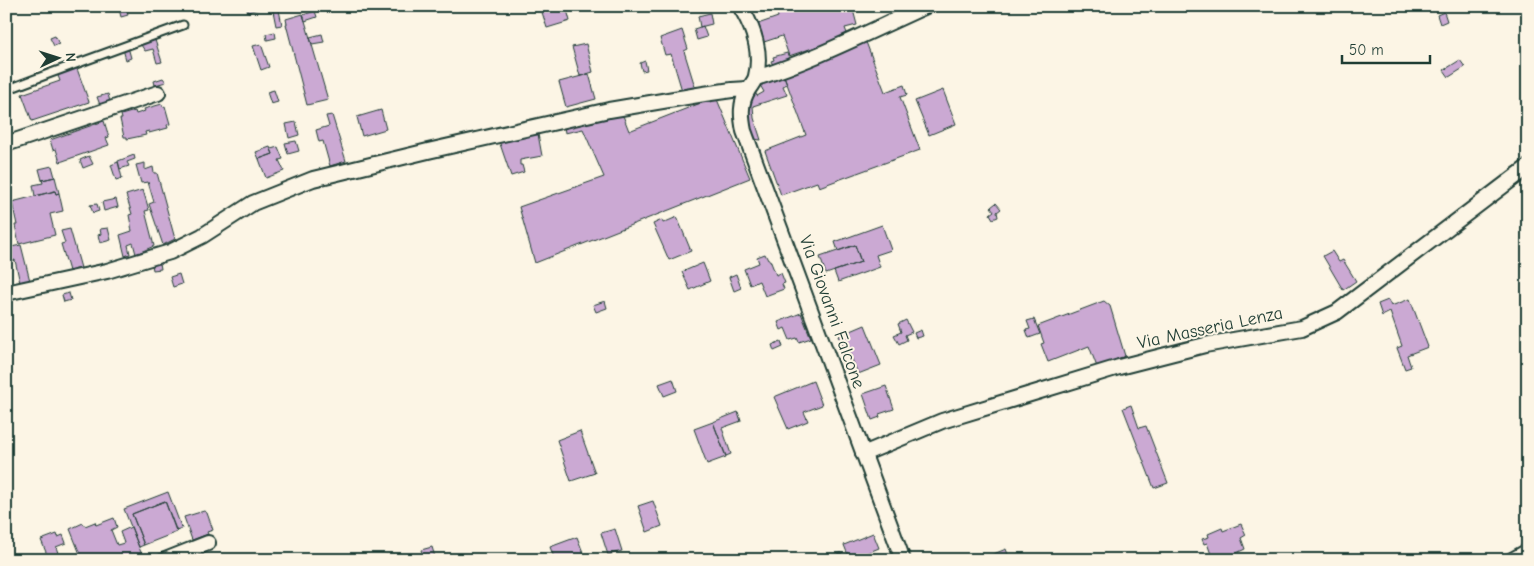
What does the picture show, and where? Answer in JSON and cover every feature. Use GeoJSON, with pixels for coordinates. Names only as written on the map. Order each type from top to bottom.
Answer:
{"type":"FeatureCollection","features":[{"type":"Feature","properties":{"kind":"street","name":"Via Giovanni Falcone"},"geometry":{"type":"LineString","coordinates":[[740,6],[749,20],[756,41],[758,62],[752,84],[742,100],[741,118],[744,130],[903,560]]}},
{"type":"Feature","properties":{"kind":"street"},"geometry":{"type":"LineString","coordinates":[[6,293],[107,271],[170,252],[202,236],[253,203],[313,179],[609,110],[732,90],[752,84],[926,6]]}},
{"type":"Feature","properties":{"kind":"street"},"geometry":{"type":"LineString","coordinates":[[6,144],[158,92]]}},
{"type":"Feature","properties":{"kind":"street","name":"Via Masseria Lenza"},"geometry":{"type":"LineString","coordinates":[[863,454],[942,421],[1119,367],[1205,345],[1302,328],[1337,312],[1528,168]]}},
{"type":"Feature","properties":{"kind":"street"},"geometry":{"type":"LineString","coordinates":[[165,560],[208,543]]}},
{"type":"Feature","properties":{"kind":"street"},"geometry":{"type":"LineString","coordinates":[[1512,560],[1528,551]]}},
{"type":"Feature","properties":{"kind":"lane"},"geometry":{"type":"LineString","coordinates":[[6,90],[183,24]]}},
{"type":"Feature","properties":{"kind":"building"},"geometry":{"type":"Polygon","coordinates":[[[245,6],[267,6],[248,12],[245,6]]]}},
{"type":"Feature","properties":{"kind":"building"},"geometry":{"type":"Polygon","coordinates":[[[272,6],[288,6],[279,10],[282,25],[276,26],[272,6]]]}},
{"type":"Feature","properties":{"kind":"building"},"geometry":{"type":"Polygon","coordinates":[[[540,6],[566,6],[570,21],[547,28],[540,6]]]}},
{"type":"Feature","properties":{"kind":"building"},"geometry":{"type":"Polygon","coordinates":[[[699,6],[721,6],[701,11],[699,6]]]}},
{"type":"Feature","properties":{"kind":"building"},"geometry":{"type":"Polygon","coordinates":[[[775,6],[852,6],[857,25],[845,28],[848,36],[789,56],[782,36],[761,43],[755,25],[778,17],[775,6]]]}},
{"type":"Feature","properties":{"kind":"building"},"geometry":{"type":"Polygon","coordinates":[[[126,7],[128,15],[121,17],[119,9],[126,7]]]}},
{"type":"Feature","properties":{"kind":"building"},"geometry":{"type":"Polygon","coordinates":[[[315,11],[317,17],[305,21],[303,15],[315,11]]]}},
{"type":"Feature","properties":{"kind":"building"},"geometry":{"type":"Polygon","coordinates":[[[1444,12],[1447,21],[1440,24],[1437,15],[1444,12]]]}},
{"type":"Feature","properties":{"kind":"building"},"geometry":{"type":"Polygon","coordinates":[[[710,13],[712,24],[700,27],[698,16],[710,13]]]}},
{"type":"Feature","properties":{"kind":"building"},"geometry":{"type":"Polygon","coordinates":[[[303,14],[328,100],[307,105],[286,24],[286,19],[303,14]]]}},
{"type":"Feature","properties":{"kind":"building"},"geometry":{"type":"Polygon","coordinates":[[[703,26],[707,37],[697,40],[694,29],[703,26]]]}},
{"type":"Feature","properties":{"kind":"building"},"geometry":{"type":"Polygon","coordinates":[[[682,30],[688,49],[684,51],[696,90],[683,94],[671,54],[665,55],[660,38],[682,30]]]}},
{"type":"Feature","properties":{"kind":"building"},"geometry":{"type":"Polygon","coordinates":[[[275,32],[276,38],[267,40],[266,34],[275,32]]]}},
{"type":"Feature","properties":{"kind":"building"},"geometry":{"type":"Polygon","coordinates":[[[322,34],[324,42],[312,44],[310,37],[322,34]]]}},
{"type":"Feature","properties":{"kind":"building"},"geometry":{"type":"Polygon","coordinates":[[[55,36],[59,44],[54,46],[50,38],[55,36]]]}},
{"type":"Feature","properties":{"kind":"building"},"geometry":{"type":"Polygon","coordinates":[[[154,37],[162,62],[157,63],[153,49],[145,51],[141,45],[130,49],[129,47],[154,37]]]}},
{"type":"Feature","properties":{"kind":"building"},"geometry":{"type":"Polygon","coordinates":[[[866,42],[885,92],[904,85],[907,95],[900,97],[920,150],[819,187],[817,182],[781,195],[765,151],[806,135],[783,73],[866,42]]]}},
{"type":"Feature","properties":{"kind":"building"},"geometry":{"type":"Polygon","coordinates":[[[261,44],[269,67],[261,70],[253,46],[261,44]]]}},
{"type":"Feature","properties":{"kind":"building"},"geometry":{"type":"Polygon","coordinates":[[[586,44],[593,72],[580,76],[572,47],[586,44]]]}},
{"type":"Feature","properties":{"kind":"building"},"geometry":{"type":"Polygon","coordinates":[[[128,47],[131,58],[126,60],[123,49],[128,47]]]}},
{"type":"Feature","properties":{"kind":"building"},"geometry":{"type":"Polygon","coordinates":[[[787,53],[790,60],[773,65],[771,61],[774,60],[773,57],[787,53]]]}},
{"type":"Feature","properties":{"kind":"building"},"geometry":{"type":"Polygon","coordinates":[[[1460,60],[1465,67],[1449,77],[1444,70],[1460,60]]]}},
{"type":"Feature","properties":{"kind":"building"},"geometry":{"type":"Polygon","coordinates":[[[645,61],[647,70],[642,71],[640,63],[645,61]]]}},
{"type":"Feature","properties":{"kind":"building"},"geometry":{"type":"Polygon","coordinates":[[[76,66],[89,102],[32,121],[22,94],[60,81],[57,73],[76,66]]]}},
{"type":"Feature","properties":{"kind":"building"},"geometry":{"type":"Polygon","coordinates":[[[783,73],[787,84],[783,86],[787,95],[753,106],[754,118],[761,140],[753,139],[748,122],[748,102],[755,92],[757,96],[764,92],[760,85],[783,73]]]}},
{"type":"Feature","properties":{"kind":"building"},"geometry":{"type":"Polygon","coordinates":[[[589,74],[596,99],[566,107],[559,82],[589,74]]]}},
{"type":"Feature","properties":{"kind":"building"},"geometry":{"type":"Polygon","coordinates":[[[163,78],[166,82],[155,85],[154,81],[163,78]]]}},
{"type":"Feature","properties":{"kind":"building"},"geometry":{"type":"Polygon","coordinates":[[[274,90],[278,102],[271,104],[267,92],[274,90]]]}},
{"type":"Feature","properties":{"kind":"building"},"geometry":{"type":"Polygon","coordinates":[[[943,90],[956,124],[929,135],[915,101],[943,90]]]}},
{"type":"Feature","properties":{"kind":"building"},"geometry":{"type":"Polygon","coordinates":[[[108,94],[110,102],[100,105],[97,97],[108,94]]]}},
{"type":"Feature","properties":{"kind":"building"},"geometry":{"type":"Polygon","coordinates":[[[716,97],[750,178],[535,263],[519,207],[604,177],[583,129],[565,133],[564,126],[622,113],[629,131],[716,97]]]}},
{"type":"Feature","properties":{"kind":"building"},"geometry":{"type":"Polygon","coordinates":[[[162,104],[163,107],[165,106],[170,124],[167,125],[168,128],[149,133],[149,131],[145,132],[146,135],[127,139],[127,137],[124,137],[120,119],[122,119],[121,115],[135,111],[136,114],[145,111],[144,109],[162,104]]]}},
{"type":"Feature","properties":{"kind":"building"},"geometry":{"type":"Polygon","coordinates":[[[381,110],[386,129],[362,136],[357,117],[381,110]]]}},
{"type":"Feature","properties":{"kind":"building"},"geometry":{"type":"Polygon","coordinates":[[[332,115],[346,161],[330,166],[323,141],[319,142],[316,130],[329,126],[326,116],[332,115]]]}},
{"type":"Feature","properties":{"kind":"building"},"geometry":{"type":"Polygon","coordinates":[[[104,121],[109,137],[106,138],[109,145],[60,162],[56,149],[53,150],[50,140],[104,121]]]}},
{"type":"Feature","properties":{"kind":"building"},"geometry":{"type":"Polygon","coordinates":[[[296,122],[299,135],[289,138],[286,124],[296,122]]]}},
{"type":"Feature","properties":{"kind":"building"},"geometry":{"type":"Polygon","coordinates":[[[538,134],[542,156],[520,160],[520,165],[522,165],[524,172],[511,176],[499,141],[538,134]]]}},
{"type":"Feature","properties":{"kind":"building"},"geometry":{"type":"Polygon","coordinates":[[[296,141],[299,151],[288,154],[285,143],[296,141]]]}},
{"type":"Feature","properties":{"kind":"building"},"geometry":{"type":"Polygon","coordinates":[[[270,147],[273,154],[259,159],[256,152],[270,147]]]}},
{"type":"Feature","properties":{"kind":"building"},"geometry":{"type":"Polygon","coordinates":[[[278,147],[283,159],[279,160],[284,171],[266,178],[259,159],[273,154],[271,149],[278,147]]]}},
{"type":"Feature","properties":{"kind":"building"},"geometry":{"type":"Polygon","coordinates":[[[134,155],[135,159],[127,162],[129,166],[120,169],[118,161],[134,155]]]}},
{"type":"Feature","properties":{"kind":"building"},"geometry":{"type":"Polygon","coordinates":[[[89,156],[93,164],[83,168],[80,160],[89,156]]]}},
{"type":"Feature","properties":{"kind":"building"},"geometry":{"type":"Polygon","coordinates":[[[118,162],[122,178],[116,180],[111,165],[118,162]]]}},
{"type":"Feature","properties":{"kind":"building"},"geometry":{"type":"Polygon","coordinates":[[[145,163],[145,170],[153,167],[154,173],[157,173],[175,239],[163,245],[149,204],[154,202],[148,182],[141,183],[136,165],[145,163]]]}},
{"type":"Feature","properties":{"kind":"building"},"geometry":{"type":"Polygon","coordinates":[[[52,166],[55,177],[42,180],[39,169],[52,166]]]}},
{"type":"Feature","properties":{"kind":"building"},"geometry":{"type":"Polygon","coordinates":[[[55,177],[59,193],[56,194],[55,191],[35,196],[33,185],[43,183],[42,180],[55,177]]]}},
{"type":"Feature","properties":{"kind":"building"},"geometry":{"type":"Polygon","coordinates":[[[143,190],[149,210],[145,211],[154,246],[136,254],[133,243],[128,245],[130,254],[125,256],[120,235],[132,231],[129,215],[132,214],[126,195],[143,190]]]}},
{"type":"Feature","properties":{"kind":"building"},"geometry":{"type":"Polygon","coordinates":[[[55,191],[56,194],[59,193],[63,211],[50,214],[55,235],[19,244],[12,202],[55,191]]]}},
{"type":"Feature","properties":{"kind":"building"},"geometry":{"type":"Polygon","coordinates":[[[116,199],[118,207],[104,211],[102,202],[116,199]]]}},
{"type":"Feature","properties":{"kind":"building"},"geometry":{"type":"Polygon","coordinates":[[[996,203],[1001,209],[997,212],[998,217],[993,219],[990,214],[994,211],[991,207],[996,203]]]}},
{"type":"Feature","properties":{"kind":"building"},"geometry":{"type":"Polygon","coordinates":[[[97,204],[99,211],[93,213],[90,205],[97,204]]]}},
{"type":"Feature","properties":{"kind":"building"},"geometry":{"type":"Polygon","coordinates":[[[677,217],[691,251],[669,260],[653,224],[662,220],[663,223],[677,217]]]}},
{"type":"Feature","properties":{"kind":"building"},"geometry":{"type":"Polygon","coordinates":[[[882,225],[891,250],[876,255],[880,267],[838,282],[834,271],[861,262],[855,245],[838,251],[835,242],[882,225]]]}},
{"type":"Feature","properties":{"kind":"building"},"geometry":{"type":"Polygon","coordinates":[[[108,228],[111,240],[100,243],[98,235],[101,234],[100,229],[108,228]]]}},
{"type":"Feature","properties":{"kind":"building"},"geometry":{"type":"Polygon","coordinates":[[[70,229],[81,268],[69,271],[61,244],[65,243],[61,231],[70,229]]]}},
{"type":"Feature","properties":{"kind":"building"},"geometry":{"type":"Polygon","coordinates":[[[21,245],[30,281],[20,283],[15,260],[6,263],[6,248],[21,245]]]}},
{"type":"Feature","properties":{"kind":"building"},"geometry":{"type":"Polygon","coordinates":[[[855,245],[861,262],[826,274],[820,257],[855,245]]]}},
{"type":"Feature","properties":{"kind":"building"},"geometry":{"type":"Polygon","coordinates":[[[1332,251],[1339,262],[1343,260],[1356,281],[1343,290],[1323,256],[1332,251]]]}},
{"type":"Feature","properties":{"kind":"building"},"geometry":{"type":"Polygon","coordinates":[[[765,254],[768,260],[770,260],[776,275],[781,273],[785,283],[782,284],[784,289],[765,296],[759,281],[750,285],[744,269],[759,263],[757,257],[765,254]]]}},
{"type":"Feature","properties":{"kind":"building"},"geometry":{"type":"Polygon","coordinates":[[[160,263],[161,269],[153,270],[152,265],[160,263]]]}},
{"type":"Feature","properties":{"kind":"building"},"geometry":{"type":"Polygon","coordinates":[[[703,263],[710,281],[690,290],[682,272],[703,263]]]}},
{"type":"Feature","properties":{"kind":"building"},"geometry":{"type":"Polygon","coordinates":[[[179,274],[182,284],[173,287],[170,277],[179,274]]]}},
{"type":"Feature","properties":{"kind":"building"},"geometry":{"type":"Polygon","coordinates":[[[736,274],[741,288],[734,291],[729,277],[736,274]]]}},
{"type":"Feature","properties":{"kind":"building"},"geometry":{"type":"Polygon","coordinates":[[[69,293],[71,300],[64,302],[62,295],[69,293]]]}},
{"type":"Feature","properties":{"kind":"building"},"geometry":{"type":"Polygon","coordinates":[[[1410,299],[1428,347],[1407,355],[1411,367],[1405,369],[1397,348],[1402,346],[1390,312],[1382,316],[1378,304],[1388,300],[1391,306],[1410,299]]]}},
{"type":"Feature","properties":{"kind":"building"},"geometry":{"type":"Polygon","coordinates":[[[605,301],[607,308],[596,312],[593,305],[605,301]]]}},
{"type":"Feature","properties":{"kind":"building"},"geometry":{"type":"Polygon","coordinates":[[[1104,301],[1110,306],[1125,356],[1097,367],[1089,346],[1048,362],[1041,344],[1044,343],[1038,326],[1104,301]]]}},
{"type":"Feature","properties":{"kind":"building"},"geometry":{"type":"Polygon","coordinates":[[[801,313],[811,338],[799,342],[797,338],[790,340],[785,328],[781,330],[778,322],[801,313]]]}},
{"type":"Feature","properties":{"kind":"building"},"geometry":{"type":"Polygon","coordinates":[[[1034,319],[1040,334],[1029,338],[1026,330],[1030,329],[1027,321],[1034,319]]]}},
{"type":"Feature","properties":{"kind":"building"},"geometry":{"type":"Polygon","coordinates":[[[906,320],[912,332],[905,335],[907,340],[899,344],[894,335],[901,332],[898,324],[906,320]]]}},
{"type":"Feature","properties":{"kind":"building"},"geometry":{"type":"Polygon","coordinates":[[[865,325],[881,365],[858,374],[849,352],[846,353],[839,336],[865,325]]]}},
{"type":"Feature","properties":{"kind":"building"},"geometry":{"type":"Polygon","coordinates":[[[921,330],[923,336],[916,338],[914,333],[921,330]]]}},
{"type":"Feature","properties":{"kind":"building"},"geometry":{"type":"Polygon","coordinates":[[[781,341],[783,347],[774,351],[772,345],[781,341]]]}},
{"type":"Feature","properties":{"kind":"building"},"geometry":{"type":"Polygon","coordinates":[[[673,379],[677,391],[664,396],[659,384],[673,379]]]}},
{"type":"Feature","properties":{"kind":"building"},"geometry":{"type":"Polygon","coordinates":[[[813,381],[822,405],[804,412],[808,421],[788,429],[774,397],[813,381]]]}},
{"type":"Feature","properties":{"kind":"building"},"geometry":{"type":"Polygon","coordinates":[[[886,386],[894,409],[879,414],[880,417],[872,420],[863,394],[886,386]]]}},
{"type":"Feature","properties":{"kind":"building"},"geometry":{"type":"Polygon","coordinates":[[[1131,405],[1139,428],[1146,426],[1168,483],[1154,488],[1123,408],[1131,405]]]}},
{"type":"Feature","properties":{"kind":"building"},"geometry":{"type":"Polygon","coordinates":[[[738,412],[741,421],[722,428],[731,454],[726,456],[713,422],[738,412]]]}},
{"type":"Feature","properties":{"kind":"building"},"geometry":{"type":"Polygon","coordinates":[[[713,422],[726,457],[707,464],[694,429],[713,422]]]}},
{"type":"Feature","properties":{"kind":"building"},"geometry":{"type":"Polygon","coordinates":[[[580,431],[595,473],[571,481],[557,440],[580,431]]]}},
{"type":"Feature","properties":{"kind":"building"},"geometry":{"type":"Polygon","coordinates":[[[168,492],[182,529],[176,531],[165,501],[132,514],[144,545],[139,547],[124,509],[168,492]]]}},
{"type":"Feature","properties":{"kind":"building"},"geometry":{"type":"Polygon","coordinates":[[[165,501],[177,532],[144,545],[132,514],[165,501]]]}},
{"type":"Feature","properties":{"kind":"building"},"geometry":{"type":"Polygon","coordinates":[[[653,501],[662,526],[647,532],[638,506],[653,501]]]}},
{"type":"Feature","properties":{"kind":"building"},"geometry":{"type":"Polygon","coordinates":[[[204,511],[207,513],[213,530],[192,540],[184,517],[204,511]]]}},
{"type":"Feature","properties":{"kind":"building"},"geometry":{"type":"Polygon","coordinates":[[[114,518],[117,527],[111,530],[117,545],[124,543],[120,532],[131,527],[144,560],[79,560],[82,559],[70,529],[83,523],[85,526],[95,522],[96,525],[114,518]]]}},
{"type":"Feature","properties":{"kind":"building"},"geometry":{"type":"Polygon","coordinates":[[[1241,524],[1246,535],[1241,538],[1245,549],[1222,560],[1213,560],[1207,543],[1204,544],[1202,539],[1209,537],[1208,534],[1222,528],[1223,531],[1241,524]]]}},
{"type":"Feature","properties":{"kind":"building"},"geometry":{"type":"Polygon","coordinates":[[[615,529],[622,551],[608,555],[601,533],[615,529]]]}},
{"type":"Feature","properties":{"kind":"building"},"geometry":{"type":"Polygon","coordinates":[[[873,533],[879,548],[850,560],[844,545],[873,533]]]}},
{"type":"Feature","properties":{"kind":"building"},"geometry":{"type":"Polygon","coordinates":[[[57,534],[58,537],[63,535],[66,543],[56,547],[58,553],[48,557],[41,540],[57,534]]]}},
{"type":"Feature","properties":{"kind":"building"},"geometry":{"type":"Polygon","coordinates":[[[577,537],[586,560],[555,560],[550,547],[577,537]]]}},
{"type":"Feature","properties":{"kind":"building"},"geometry":{"type":"Polygon","coordinates":[[[432,547],[435,557],[425,560],[421,550],[432,547]]]}},
{"type":"Feature","properties":{"kind":"building"},"geometry":{"type":"Polygon","coordinates":[[[1006,549],[1010,560],[979,560],[1006,549]]]}},
{"type":"Feature","properties":{"kind":"building"},"geometry":{"type":"Polygon","coordinates":[[[58,553],[62,560],[52,560],[51,556],[58,553]]]}},
{"type":"Feature","properties":{"kind":"building"},"geometry":{"type":"Polygon","coordinates":[[[841,553],[843,560],[825,560],[825,558],[841,553]]]}},
{"type":"Feature","properties":{"kind":"building"},"geometry":{"type":"Polygon","coordinates":[[[203,554],[205,560],[190,560],[190,559],[203,554]]]}},
{"type":"Feature","properties":{"kind":"building"},"geometry":{"type":"Polygon","coordinates":[[[394,554],[395,560],[376,560],[376,559],[394,554]]]}}]}
